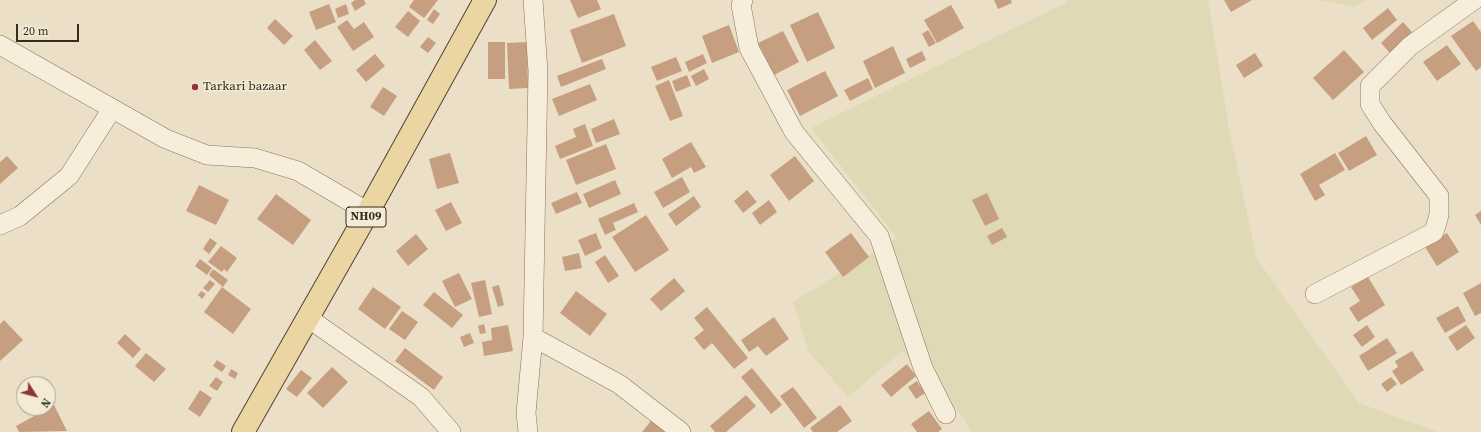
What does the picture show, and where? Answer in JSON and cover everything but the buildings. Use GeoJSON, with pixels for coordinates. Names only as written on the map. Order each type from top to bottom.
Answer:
{"type":"FeatureCollection","features":[{"type":"Feature","properties":{"kind":"main road","name":"NH09"},"geometry":{"type":"LineString","coordinates":[[243,432],[368,212],[481,2]]}},
{"type":"Feature","properties":{"kind":"street"},"geometry":{"type":"LineString","coordinates":[[528,432],[526,413],[533,337],[538,71],[533,0]]}},
{"type":"Feature","properties":{"kind":"street"},"geometry":{"type":"LineString","coordinates":[[743,0],[741,5],[749,48],[794,132],[879,236],[924,368],[946,414]]}},
{"type":"Feature","properties":{"kind":"street"},"geometry":{"type":"LineString","coordinates":[[1314,294],[1434,232],[1439,215],[1439,196],[1382,123],[1370,104],[1370,86],[1410,46],[1475,0],[1481,8]]}},
{"type":"Feature","properties":{"kind":"street"},"geometry":{"type":"LineString","coordinates":[[0,45],[166,139],[207,155],[255,158],[298,171],[368,212]]}},
{"type":"Feature","properties":{"kind":"street"},"geometry":{"type":"LineString","coordinates":[[0,225],[20,216],[69,176],[112,109]]}},
{"type":"Feature","properties":{"kind":"street"},"geometry":{"type":"LineString","coordinates":[[308,318],[421,397],[451,432]]}},
{"type":"Feature","properties":{"kind":"street"},"geometry":{"type":"LineString","coordinates":[[533,337],[619,384],[681,432]]}},
{"type":"Feature","properties":{"kind":"shaded area"},"geometry":{"type":"Polygon","coordinates":[[[1066,0],[1208,0],[1230,134],[1257,259],[1359,403],[1438,432],[970,432],[965,419],[902,351],[848,397],[809,352],[793,302],[897,238],[811,128],[1067,2],[1066,0]]]}},
{"type":"Feature","properties":{"kind":"shaded area"},"geometry":{"type":"Polygon","coordinates":[[[1319,0],[1365,0],[1355,7],[1319,0]]]}},
{"type":"Feature","properties":{"kind":"place","name":"Tarkari bazaar"},"geometry":{"type":"Point","coordinates":[195,87]}}]}
